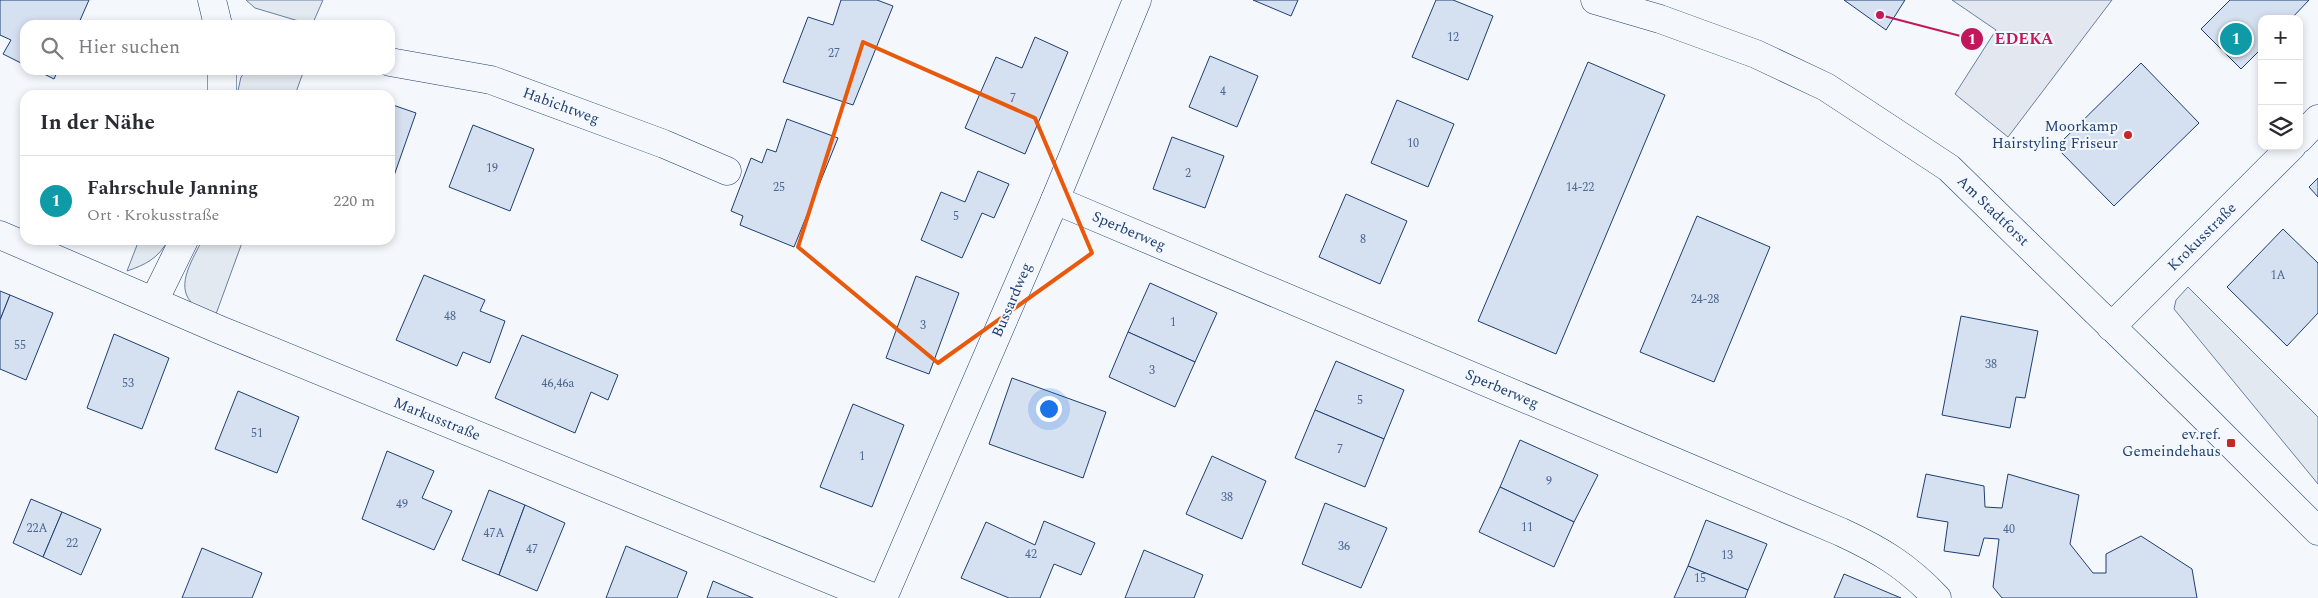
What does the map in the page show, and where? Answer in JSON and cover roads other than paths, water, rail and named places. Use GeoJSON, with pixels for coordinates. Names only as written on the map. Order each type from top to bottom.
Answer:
{"type":"FeatureCollection","features":[{"type":"Feature","properties":{"kind":"street"},"geometry":{"type":"LineString","coordinates":[[212,0],[217,20]]}},
{"type":"Feature","properties":{"kind":"street","name":"Bussardweg"},"geometry":{"type":"LineString","coordinates":[[883,598],[1055,200],[1137,0]]}},
{"type":"Feature","properties":{"kind":"street","name":"Am Stadtforst"},"geometry":{"type":"LineString","coordinates":[[1595,0],[1660,19],[1756,54],[1826,87],[1949,168],[2318,531]]}},
{"type":"Feature","properties":{"kind":"street","name":"Habichtweg"},"geometry":{"type":"LineString","coordinates":[[395,63],[492,80],[664,144],[727,170]]}},
{"type":"Feature","properties":{"kind":"street"},"geometry":{"type":"LineString","coordinates":[[222,75],[222,90]]}},
{"type":"Feature","properties":{"kind":"street"},"geometry":{"type":"LineString","coordinates":[[2303,135],[2318,120]]}},
{"type":"Feature","properties":{"kind":"street","name":"Krokusstraße"},"geometry":{"type":"LineString","coordinates":[[2111,327],[2288,150]]}},
{"type":"Feature","properties":{"kind":"street","name":"Sperberweg"},"geometry":{"type":"LineString","coordinates":[[1055,200],[1841,532],[1877,549],[1916,576],[1937,598]]}},
{"type":"Feature","properties":{"kind":"street","name":"Markusstraße"},"geometry":{"type":"LineString","coordinates":[[0,236],[20,244]]}},
{"type":"Feature","properties":{"kind":"street","name":"Markusstraße"},"geometry":{"type":"LineString","coordinates":[[21,245],[875,598]]}},
{"type":"Feature","properties":{"kind":"street"},"geometry":{"type":"LineString","coordinates":[[154,301],[182,245]]}},
{"type":"Feature","properties":{"kind":"place","name":"EDEKA"},"geometry":{"type":"Point","coordinates":[1880,15]}},
{"type":"Feature","properties":{"kind":"place","name":"Fahrschule Janning"},"geometry":{"type":"Point","coordinates":[2236,39]}},
{"type":"Feature","properties":{"kind":"place","name":"Moorkamp Hairstyling Friseur"},"geometry":{"type":"Point","coordinates":[2128,135]}},
{"type":"Feature","properties":{"kind":"place","name":"ev.ref. Gemeindehaus"},"geometry":{"type":"Point","coordinates":[2231,443]}}]}
